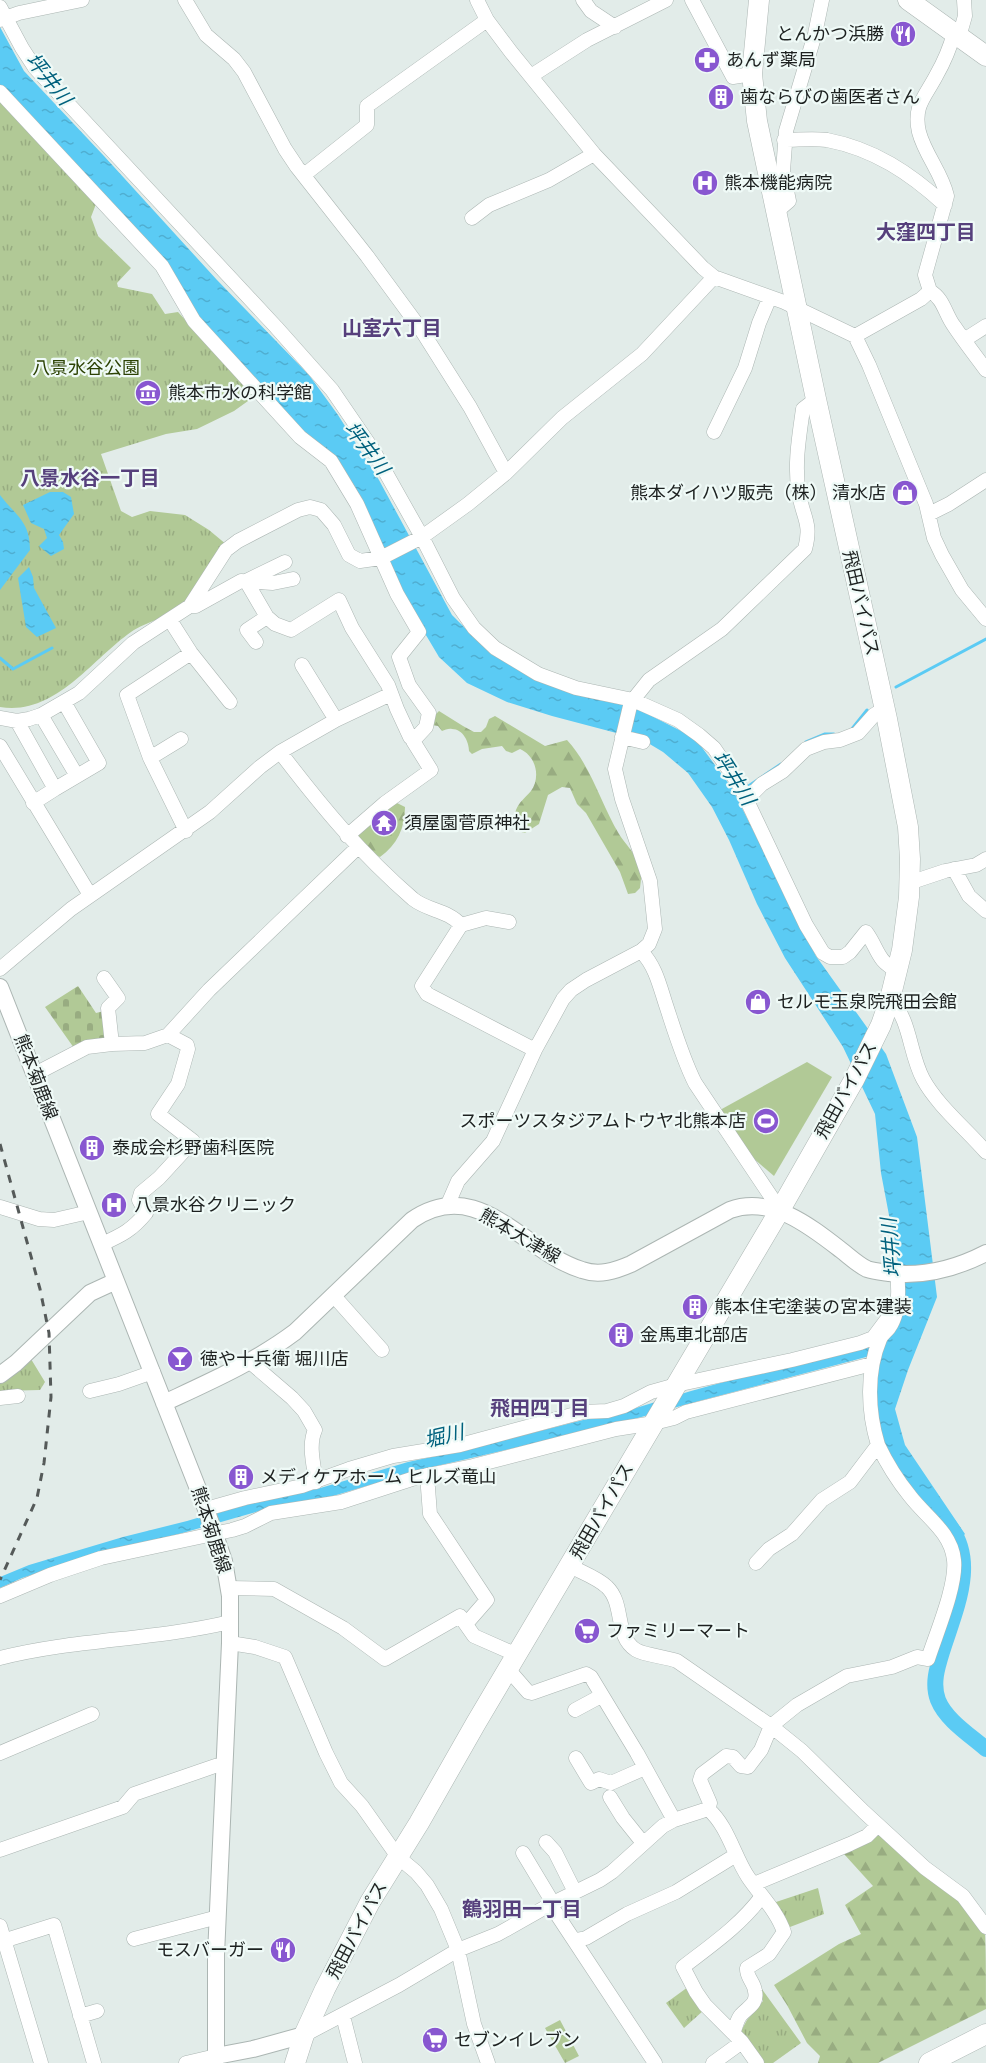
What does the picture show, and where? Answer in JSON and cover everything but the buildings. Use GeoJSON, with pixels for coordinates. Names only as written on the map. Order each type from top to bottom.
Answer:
{"type":"FeatureCollection","features":[{"type":"Feature","properties":{"kind":"highway","name":"飛田バイパス"},"geometry":{"type":"LineString","coordinates":[[295,2063],[304,2035],[350,1938],[370,1902],[780,1210],[855,1076],[881,1025],[902,950],[909,883],[908,826],[885,708],[757,121],[752,74],[759,0]]}},
{"type":"Feature","properties":{"kind":"highway"},"geometry":{"type":"LineString","coordinates":[[908,0],[986,57]]}},
{"type":"Feature","properties":{"kind":"highway"},"geometry":{"type":"LineString","coordinates":[[929,2063],[986,2034]]}},
{"type":"Feature","properties":{"kind":"highway"},"geometry":{"type":"LineString","coordinates":[[951,2063],[986,2045]]}},
{"type":"Feature","properties":{"kind":"main road","name":"熊本菊鹿線"},"geometry":{"type":"LineString","coordinates":[[0,987],[153,1372],[224,1561],[229,1588],[230,1643],[216,1955],[216,2059]]}},
{"type":"Feature","properties":{"kind":"main road","name":"熊本大津線"},"geometry":{"type":"LineString","coordinates":[[448,1204],[482,1211],[561,1260],[582,1271],[600,1273],[614,1271],[631,1264],[740,1206],[766,1206],[780,1210]]}},
{"type":"Feature","properties":{"kind":"main road"},"geometry":{"type":"LineString","coordinates":[[164,1403],[279,1345],[334,1296],[412,1220],[422,1213],[448,1204]]}},
{"type":"Feature","properties":{"kind":"main road"},"geometry":{"type":"LineString","coordinates":[[780,1210],[868,1269],[898,1274],[936,1273],[961,1265],[986,1253]]}},
{"type":"Feature","properties":{"kind":"main road"},"geometry":{"type":"LineString","coordinates":[[0,1375],[16,1364],[90,1293],[116,1281]]}},
{"type":"Feature","properties":{"kind":"main road"},"geometry":{"type":"LineString","coordinates":[[216,2022],[224,2038],[241,2047],[253,2049]]}},
{"type":"Feature","properties":{"kind":"main road"},"geometry":{"type":"LineString","coordinates":[[216,2059],[304,2035]]}},
{"type":"Feature","properties":{"kind":"street"},"geometry":{"type":"LineString","coordinates":[[82,0],[2,16],[35,68],[332,390],[373,450],[419,539],[458,606],[474,628],[495,648],[538,674],[678,720],[699,735],[714,748],[731,770],[806,925],[823,953],[830,957],[843,957],[866,932],[881,960],[886,966],[897,970]]}},
{"type":"Feature","properties":{"kind":"street"},"geometry":{"type":"LineString","coordinates":[[185,0],[206,36],[234,59],[244,72],[285,148],[422,331],[470,408],[506,473]]}},
{"type":"Feature","properties":{"kind":"street"},"geometry":{"type":"LineString","coordinates":[[477,0],[487,20],[594,154],[696,262],[714,277],[784,302],[855,336],[909,461],[929,514],[934,538],[962,590],[986,619]]}},
{"type":"Feature","properties":{"kind":"street"},"geometry":{"type":"LineString","coordinates":[[583,0],[591,11],[615,27]]}},
{"type":"Feature","properties":{"kind":"street"},"geometry":{"type":"LineString","coordinates":[[531,76],[587,40],[666,0]]}},
{"type":"Feature","properties":{"kind":"street"},"geometry":{"type":"LineString","coordinates":[[692,0],[733,77],[752,74]]}},
{"type":"Feature","properties":{"kind":"street"},"geometry":{"type":"LineString","coordinates":[[776,212],[789,201],[783,171],[784,140],[815,34],[822,0]]}},
{"type":"Feature","properties":{"kind":"street"},"geometry":{"type":"LineString","coordinates":[[964,0],[965,16],[917,112],[922,140],[948,196],[925,275],[930,291],[943,304],[948,317],[986,370]]}},
{"type":"Feature","properties":{"kind":"street"},"geometry":{"type":"LineString","coordinates":[[304,175],[367,125],[367,106],[487,20]]}},
{"type":"Feature","properties":{"kind":"street"},"geometry":{"type":"LineString","coordinates":[[0,92],[162,266],[194,321],[300,437],[332,461],[385,556],[398,594],[419,632],[399,657],[409,685],[429,713],[426,727],[413,741],[431,770],[385,803],[347,836]]}},
{"type":"Feature","properties":{"kind":"street"},"geometry":{"type":"LineString","coordinates":[[784,140],[825,140],[855,147],[896,165],[921,183],[945,205]]}},
{"type":"Feature","properties":{"kind":"street"},"geometry":{"type":"LineString","coordinates":[[472,218],[489,205],[549,180],[594,154]]}},
{"type":"Feature","properties":{"kind":"street"},"geometry":{"type":"LineString","coordinates":[[0,718],[16,721],[41,714],[79,693],[133,643],[190,606],[226,550],[238,541],[298,510],[310,507],[321,510],[327,515],[349,555],[360,561],[385,556],[419,539],[459,512],[506,473],[562,418],[642,354],[714,277]]}},
{"type":"Feature","properties":{"kind":"street"},"geometry":{"type":"LineString","coordinates":[[855,336],[921,299],[930,291]]}},
{"type":"Feature","properties":{"kind":"street"},"geometry":{"type":"LineString","coordinates":[[714,432],[745,368],[770,297]]}},
{"type":"Feature","properties":{"kind":"street"},"geometry":{"type":"LineString","coordinates":[[964,340],[986,326]]}},
{"type":"Feature","properties":{"kind":"street"},"geometry":{"type":"LineString","coordinates":[[448,1204],[458,1181],[493,1141],[535,1050],[563,999],[571,990],[641,951],[649,944],[655,929],[650,881],[622,799],[615,769],[631,703],[649,680],[722,629],[805,549],[810,533],[799,494],[796,459],[803,409],[816,399]]}},
{"type":"Feature","properties":{"kind":"street"},"geometry":{"type":"LineString","coordinates":[[929,514],[986,480]]}},
{"type":"Feature","properties":{"kind":"street"},"geometry":{"type":"LineString","coordinates":[[190,606],[195,606],[241,581],[285,562]]}},
{"type":"Feature","properties":{"kind":"street"},"geometry":{"type":"LineString","coordinates":[[246,580],[273,583],[293,579]]}},
{"type":"Feature","properties":{"kind":"street"},"geometry":{"type":"LineString","coordinates":[[246,580],[246,584],[267,617],[275,624],[291,630],[339,600],[352,628],[383,676],[411,736],[416,737]]}},
{"type":"Feature","properties":{"kind":"street"},"geometry":{"type":"LineString","coordinates":[[256,642],[247,630],[267,617]]}},
{"type":"Feature","properties":{"kind":"street"},"geometry":{"type":"LineString","coordinates":[[170,620],[191,653],[230,702]]}},
{"type":"Feature","properties":{"kind":"street"},"geometry":{"type":"LineString","coordinates":[[186,831],[150,758],[126,695],[191,653]]}},
{"type":"Feature","properties":{"kind":"street"},"geometry":{"type":"LineString","coordinates":[[302,665],[336,720]]}},
{"type":"Feature","properties":{"kind":"street"},"geometry":{"type":"LineString","coordinates":[[0,969],[45,929],[90,895],[210,813],[260,767],[280,752],[336,720],[391,694]]}},
{"type":"Feature","properties":{"kind":"street"},"geometry":{"type":"LineString","coordinates":[[33,803],[99,763],[63,702]]}},
{"type":"Feature","properties":{"kind":"street"},"geometry":{"type":"LineString","coordinates":[[747,799],[806,749],[824,742],[847,739],[858,733],[874,715],[885,708]]}},
{"type":"Feature","properties":{"kind":"street"},"geometry":{"type":"LineString","coordinates":[[41,714],[77,776]]}},
{"type":"Feature","properties":{"kind":"street"},"geometry":{"type":"LineString","coordinates":[[16,721],[55,789]]}},
{"type":"Feature","properties":{"kind":"street"},"geometry":{"type":"LineString","coordinates":[[623,735],[643,742]]}},
{"type":"Feature","properties":{"kind":"street"},"geometry":{"type":"LineString","coordinates":[[150,758],[181,739]]}},
{"type":"Feature","properties":{"kind":"street"},"geometry":{"type":"LineString","coordinates":[[0,746],[90,895]]}},
{"type":"Feature","properties":{"kind":"street"},"geometry":{"type":"LineString","coordinates":[[280,752],[319,804],[358,847],[415,900],[455,918],[461,925]]}},
{"type":"Feature","properties":{"kind":"street"},"geometry":{"type":"LineString","coordinates":[[34,1074],[80,1050],[112,1044],[145,1043],[168,1035],[209,990],[358,847]]}},
{"type":"Feature","properties":{"kind":"street"},"geometry":{"type":"LineString","coordinates":[[909,883],[954,869],[976,865],[986,859]]}},
{"type":"Feature","properties":{"kind":"street"},"geometry":{"type":"LineString","coordinates":[[954,869],[969,896],[986,911]]}},
{"type":"Feature","properties":{"kind":"street"},"geometry":{"type":"LineString","coordinates":[[509,922],[486,918],[461,925],[422,986],[424,991],[535,1050]]}},
{"type":"Feature","properties":{"kind":"street"},"geometry":{"type":"LineString","coordinates":[[641,951],[650,961],[658,979],[687,1067],[695,1083],[780,1210]]}},
{"type":"Feature","properties":{"kind":"street"},"geometry":{"type":"LineString","coordinates":[[104,978],[118,998],[108,1008],[112,1044]]}},
{"type":"Feature","properties":{"kind":"street"},"geometry":{"type":"LineString","coordinates":[[890,999],[903,1015],[916,1063],[928,1087],[986,1152]]}},
{"type":"Feature","properties":{"kind":"street"},"geometry":{"type":"LineString","coordinates":[[102,1245],[135,1227],[146,1213],[139,1200],[141,1193],[159,1178],[193,1141],[158,1114],[178,1084],[188,1049],[187,1045],[168,1035]]}},
{"type":"Feature","properties":{"kind":"street"},"geometry":{"type":"LineString","coordinates":[[0,1207],[39,1219],[54,1220],[89,1212]]}},
{"type":"Feature","properties":{"kind":"street"},"geometry":{"type":"LineString","coordinates":[[708,1809],[710,1803],[700,1780],[702,1774],[726,1756],[734,1757],[741,1766],[748,1767],[761,1750],[771,1726],[797,1705],[847,1676],[892,1667],[917,1657],[928,1659],[950,1591],[954,1560],[945,1536],[891,1471],[873,1429],[870,1384],[873,1361],[880,1337],[889,1328],[893,1317],[899,1292],[898,1274]]}},
{"type":"Feature","properties":{"kind":"street"},"geometry":{"type":"LineString","coordinates":[[334,1296],[382,1350]]}},
{"type":"Feature","properties":{"kind":"street"},"geometry":{"type":"LineString","coordinates":[[207,1511],[245,1498],[316,1482],[393,1456],[460,1444],[583,1412],[607,1411],[624,1406],[651,1392],[867,1341],[873,1338],[888,1318],[893,1317]]}},
{"type":"Feature","properties":{"kind":"street"},"geometry":{"type":"LineString","coordinates":[[0,1596],[50,1575],[101,1558],[245,1527],[271,1513],[341,1502],[427,1475],[544,1449],[655,1420],[674,1418],[686,1412],[873,1361]]}},
{"type":"Feature","properties":{"kind":"street"},"geometry":{"type":"LineString","coordinates":[[249,1362],[292,1398],[304,1411],[315,1430],[312,1436],[312,1448],[316,1482]]}},
{"type":"Feature","properties":{"kind":"street"},"geometry":{"type":"LineString","coordinates":[[90,1392],[153,1372]]}},
{"type":"Feature","properties":{"kind":"street"},"geometry":{"type":"LineString","coordinates":[[0,1398],[18,1396]]}},
{"type":"Feature","properties":{"kind":"street"},"geometry":{"type":"LineString","coordinates":[[756,1563],[769,1549],[792,1534],[822,1500],[850,1482],[878,1445]]}},
{"type":"Feature","properties":{"kind":"street"},"geometry":{"type":"LineString","coordinates":[[427,1475],[430,1514],[488,1600],[466,1624]]}},
{"type":"Feature","properties":{"kind":"street"},"geometry":{"type":"LineString","coordinates":[[570,1566],[607,1587],[616,1604],[622,1631],[630,1645],[639,1652],[664,1656],[677,1661],[771,1726],[802,1751],[925,1868],[963,1896],[986,1927]]}},
{"type":"Feature","properties":{"kind":"street"},"geometry":{"type":"LineString","coordinates":[[229,1588],[274,1589],[343,1628],[385,1659],[460,1616],[474,1636],[513,1662],[528,1692],[532,1693],[586,1674],[591,1677],[674,1820]]}},
{"type":"Feature","properties":{"kind":"street"},"geometry":{"type":"LineString","coordinates":[[0,1658],[43,1649],[201,1629],[230,1622]]}},
{"type":"Feature","properties":{"kind":"street"},"geometry":{"type":"LineString","coordinates":[[230,1643],[255,1647],[285,1658],[341,1783],[362,1806],[398,1857],[427,1885],[441,1909],[458,1950],[474,2024],[488,2063]]}},
{"type":"Feature","properties":{"kind":"street"},"geometry":{"type":"LineString","coordinates":[[574,1710],[601,1696]]}},
{"type":"Feature","properties":{"kind":"street"},"geometry":{"type":"LineString","coordinates":[[0,1754],[92,1714]]}},
{"type":"Feature","properties":{"kind":"street"},"geometry":{"type":"LineString","coordinates":[[576,1758],[591,1783],[599,1779],[611,1783],[645,1768]]}},
{"type":"Feature","properties":{"kind":"street"},"geometry":{"type":"LineString","coordinates":[[0,1850],[123,1807],[134,1794],[215,1766],[225,1765]]}},
{"type":"Feature","properties":{"kind":"street"},"geometry":{"type":"LineString","coordinates":[[610,1797],[643,1843]]}},
{"type":"Feature","properties":{"kind":"street"},"geometry":{"type":"LineString","coordinates":[[304,2035],[343,2016],[458,1950],[498,1934],[612,1872],[663,1826],[708,1809]]}},
{"type":"Feature","properties":{"kind":"street"},"geometry":{"type":"LineString","coordinates":[[708,1809],[719,1821],[736,1855],[784,1932],[769,1954],[747,1968],[746,1972],[755,1990],[755,2001],[741,2014],[738,2037],[713,2063]]}},
{"type":"Feature","properties":{"kind":"street"},"geometry":{"type":"LineString","coordinates":[[754,1884],[850,1845],[867,1836],[878,1825]]}},
{"type":"Feature","properties":{"kind":"street"},"geometry":{"type":"LineString","coordinates":[[546,1842],[555,1852],[575,1892]]}},
{"type":"Feature","properties":{"kind":"street"},"geometry":{"type":"LineString","coordinates":[[524,1853],[552,1904],[655,2063]]}},
{"type":"Feature","properties":{"kind":"street"},"geometry":{"type":"LineString","coordinates":[[576,1941],[586,1938],[627,1914],[676,1892],[736,1855]]}},
{"type":"Feature","properties":{"kind":"street"},"geometry":{"type":"LineString","coordinates":[[757,2063],[738,2037],[705,2005],[683,1967],[755,1907],[762,1896]]}},
{"type":"Feature","properties":{"kind":"street"},"geometry":{"type":"LineString","coordinates":[[134,1939],[218,1917]]}},
{"type":"Feature","properties":{"kind":"street"},"geometry":{"type":"LineString","coordinates":[[3,1941],[54,1925],[94,2063]]}},
{"type":"Feature","properties":{"kind":"street"},"geometry":{"type":"LineString","coordinates":[[0,1926],[41,2063]]}},
{"type":"Feature","properties":{"kind":"street"},"geometry":{"type":"LineString","coordinates":[[80,2016],[97,2011]]}},
{"type":"Feature","properties":{"kind":"street"},"geometry":{"type":"LineString","coordinates":[[343,2016],[355,2063]]}},
{"type":"Feature","properties":{"kind":"street"},"geometry":{"type":"LineString","coordinates":[[186,2063],[216,2059]]}},
{"type":"Feature","properties":{"kind":"green space","name":"八景水谷公園"},"geometry":{"type":"Polygon","coordinates":[[[0,102],[96,204],[91,217],[98,236],[131,268],[117,283],[118,287],[152,294],[165,314],[178,312],[255,396],[234,411],[197,429],[166,434],[101,454],[121,511],[132,517],[150,511],[185,515],[227,545],[207,576],[177,609],[131,632],[55,695],[20,708],[0,707],[0,102]]]}},
{"type":"Feature","properties":{"kind":"green space"},"geometry":{"type":"Polygon","coordinates":[[[439,711],[474,732],[481,732],[489,719],[495,716],[545,746],[567,740],[583,761],[619,834],[640,865],[640,888],[635,893],[628,894],[620,872],[586,813],[577,804],[570,788],[562,787],[548,795],[539,824],[525,833],[514,830],[516,810],[520,802],[531,791],[536,780],[535,767],[530,757],[520,749],[512,753],[506,751],[502,746],[482,749],[472,754],[465,737],[459,731],[447,729],[442,731],[438,726],[432,725],[433,717],[439,711]]]}},
{"type":"Feature","properties":{"kind":"green space"},"geometry":{"type":"Polygon","coordinates":[[[397,803],[405,807],[402,829],[391,847],[380,857],[371,853],[356,834],[386,805],[397,803]]]}},
{"type":"Feature","properties":{"kind":"green space"},"geometry":{"type":"Polygon","coordinates":[[[78,986],[96,1013],[104,1011],[109,1037],[74,1048],[45,1007],[78,986]]]}},
{"type":"Feature","properties":{"kind":"green space","name":"スポーツスタジアムトウヤ北熊本店"},"geometry":{"type":"Polygon","coordinates":[[[807,1062],[832,1077],[774,1176],[753,1158],[720,1110],[807,1062]]]}},
{"type":"Feature","properties":{"kind":"green space"},"geometry":{"type":"Polygon","coordinates":[[[31,1359],[45,1382],[40,1390],[0,1391],[0,1379],[31,1359]]]}},
{"type":"Feature","properties":{"kind":"green space"},"geometry":{"type":"Polygon","coordinates":[[[879,1833],[953,1895],[978,1923],[985,1935],[986,2009],[878,2063],[818,2063],[820,2056],[807,2043],[774,1985],[839,1944],[861,1934],[845,1905],[873,1886],[844,1854],[879,1833]]]}},
{"type":"Feature","properties":{"kind":"green space"},"geometry":{"type":"Polygon","coordinates":[[[818,1888],[824,1914],[790,1927],[773,1903],[818,1888]]]}},
{"type":"Feature","properties":{"kind":"green space"},"geometry":{"type":"Polygon","coordinates":[[[751,1974],[801,2043],[773,2063],[764,2063],[740,2033],[747,2020],[763,2001],[751,1974]]]}},
{"type":"Feature","properties":{"kind":"green space"},"geometry":{"type":"Polygon","coordinates":[[[688,1987],[704,2010],[684,2028],[666,2003],[688,1987]]]}},
{"type":"Feature","properties":{"kind":"green space"},"geometry":{"type":"Polygon","coordinates":[[[560,2020],[579,2056],[565,2063],[545,2028],[560,2020]]]}},
{"type":"Feature","properties":{"kind":"water"},"geometry":{"type":"Polygon","coordinates":[[[0,27],[24,71],[217,280],[309,375],[338,415],[379,480],[452,615],[491,654],[541,682],[626,703],[695,738],[732,788],[816,956],[886,1054],[917,1137],[937,1297],[895,1409],[905,1445],[965,1534],[955,1544],[914,1495],[882,1443],[870,1356],[609,1426],[424,1469],[316,1501],[284,1504],[179,1534],[97,1554],[22,1578],[0,1588],[0,1577],[29,1565],[123,1537],[251,1502],[317,1489],[408,1462],[623,1412],[885,1338],[903,1289],[881,1173],[875,1114],[843,1047],[785,958],[712,807],[688,773],[663,752],[643,740],[507,702],[467,683],[439,657],[414,615],[378,540],[314,445],[193,314],[172,273],[0,86],[0,27]]]}},
{"type":"Feature","properties":{"kind":"water"},"geometry":{"type":"Polygon","coordinates":[[[50,492],[63,492],[71,497],[74,514],[59,535],[64,549],[51,556],[39,546],[47,538],[44,529],[31,523],[23,505],[50,492]]]}},
{"type":"Feature","properties":{"kind":"water"},"geometry":{"type":"Polygon","coordinates":[[[0,495],[25,525],[30,550],[0,590],[0,495]]]}},
{"type":"Feature","properties":{"kind":"water"},"geometry":{"type":"Polygon","coordinates":[[[29,567],[34,588],[56,628],[37,637],[26,627],[18,578],[29,567]]]}},
{"type":"Feature","properties":{"kind":"waterway"},"geometry":{"type":"LineString","coordinates":[[896,687],[986,639]]}},
{"type":"Feature","properties":{"kind":"waterway"},"geometry":{"type":"LineString","coordinates":[[0,658],[13,669],[52,648]]}},
{"type":"Feature","properties":{"kind":"waterway"},"geometry":{"type":"LineString","coordinates":[[851,730],[867,710]]}},
{"type":"Feature","properties":{"kind":"waterway"},"geometry":{"type":"LineString","coordinates":[[806,742],[825,734],[834,734]]}},
{"type":"Feature","properties":{"kind":"waterway"},"geometry":{"type":"LineString","coordinates":[[744,789],[781,764]]}},
{"type":"Feature","properties":{"kind":"waterway","name":"坪井川"},"geometry":{"type":"LineString","coordinates":[[946,1522],[956,1536],[962,1552],[963,1568],[958,1602],[937,1670],[936,1694],[947,1714],[986,1749]]}},
{"type":"Feature","properties":{"kind":"railway"},"geometry":{"type":"LineString","coordinates":[[0,1144],[40,1289],[49,1333],[51,1397],[44,1463],[37,1498],[0,1580]]}},
{"type":"Feature","properties":{"kind":"place","name":"とんかつ浜勝"},"geometry":{"type":"Point","coordinates":[903,34]}},
{"type":"Feature","properties":{"kind":"place","name":"あんず薬局"},"geometry":{"type":"Point","coordinates":[707,60]}},
{"type":"Feature","properties":{"kind":"place","name":"歯ならびの歯医者さん"},"geometry":{"type":"Point","coordinates":[721,97]}},
{"type":"Feature","properties":{"kind":"place","name":"熊本機能病院"},"geometry":{"type":"Point","coordinates":[705,183]}},
{"type":"Feature","properties":{"kind":"place","name":"熊本市水の科学館"},"geometry":{"type":"Point","coordinates":[148,393]}},
{"type":"Feature","properties":{"kind":"place","name":"熊本ダイハツ販売（株） 清水店"},"geometry":{"type":"Point","coordinates":[905,493]}},
{"type":"Feature","properties":{"kind":"place","name":"須屋園菅原神社"},"geometry":{"type":"Point","coordinates":[384,823]}},
{"type":"Feature","properties":{"kind":"place","name":"セルモ玉泉院飛田会館"},"geometry":{"type":"Point","coordinates":[758,1002]}},
{"type":"Feature","properties":{"kind":"place","name":"スポーツスタジアムトウヤ北熊本店"},"geometry":{"type":"Point","coordinates":[766,1121]}},
{"type":"Feature","properties":{"kind":"place","name":"泰成会杉野歯科医院"},"geometry":{"type":"Point","coordinates":[92,1148]}},
{"type":"Feature","properties":{"kind":"place","name":"八景水谷クリニック"},"geometry":{"type":"Point","coordinates":[114,1205]}},
{"type":"Feature","properties":{"kind":"place","name":"熊本住宅塗装の宮本建装"},"geometry":{"type":"Point","coordinates":[695,1307]}},
{"type":"Feature","properties":{"kind":"place","name":"金馬車北部店"},"geometry":{"type":"Point","coordinates":[621,1335]}},
{"type":"Feature","properties":{"kind":"place","name":"徳や十兵衛 堀川店"},"geometry":{"type":"Point","coordinates":[180,1359]}},
{"type":"Feature","properties":{"kind":"place","name":"メディケアホーム ヒルズ竜山"},"geometry":{"type":"Point","coordinates":[241,1477]}},
{"type":"Feature","properties":{"kind":"place","name":"ファミリーマート"},"geometry":{"type":"Point","coordinates":[587,1631]}},
{"type":"Feature","properties":{"kind":"place","name":"モスバーガー"},"geometry":{"type":"Point","coordinates":[283,1950]}},
{"type":"Feature","properties":{"kind":"place","name":"セブンイレブン"},"geometry":{"type":"Point","coordinates":[435,2040]}},
{"type":"Feature","properties":{"kind":"district","name":"大窪四丁目"},"geometry":{"type":"Point","coordinates":[926,232]}},
{"type":"Feature","properties":{"kind":"district","name":"山室六丁目"},"geometry":{"type":"Point","coordinates":[392,328]}},
{"type":"Feature","properties":{"kind":"district","name":"八景水谷一丁目"},"geometry":{"type":"Point","coordinates":[90,478]}},
{"type":"Feature","properties":{"kind":"district","name":"飛田四丁目"},"geometry":{"type":"Point","coordinates":[540,1408]}},
{"type":"Feature","properties":{"kind":"district","name":"鶴羽田一丁目"},"geometry":{"type":"Point","coordinates":[522,1909]}},
{"type":"Feature","properties":{"kind":"water label","name":"堀川"},"geometry":{"type":"Point","coordinates":[444,1436]}}]}
